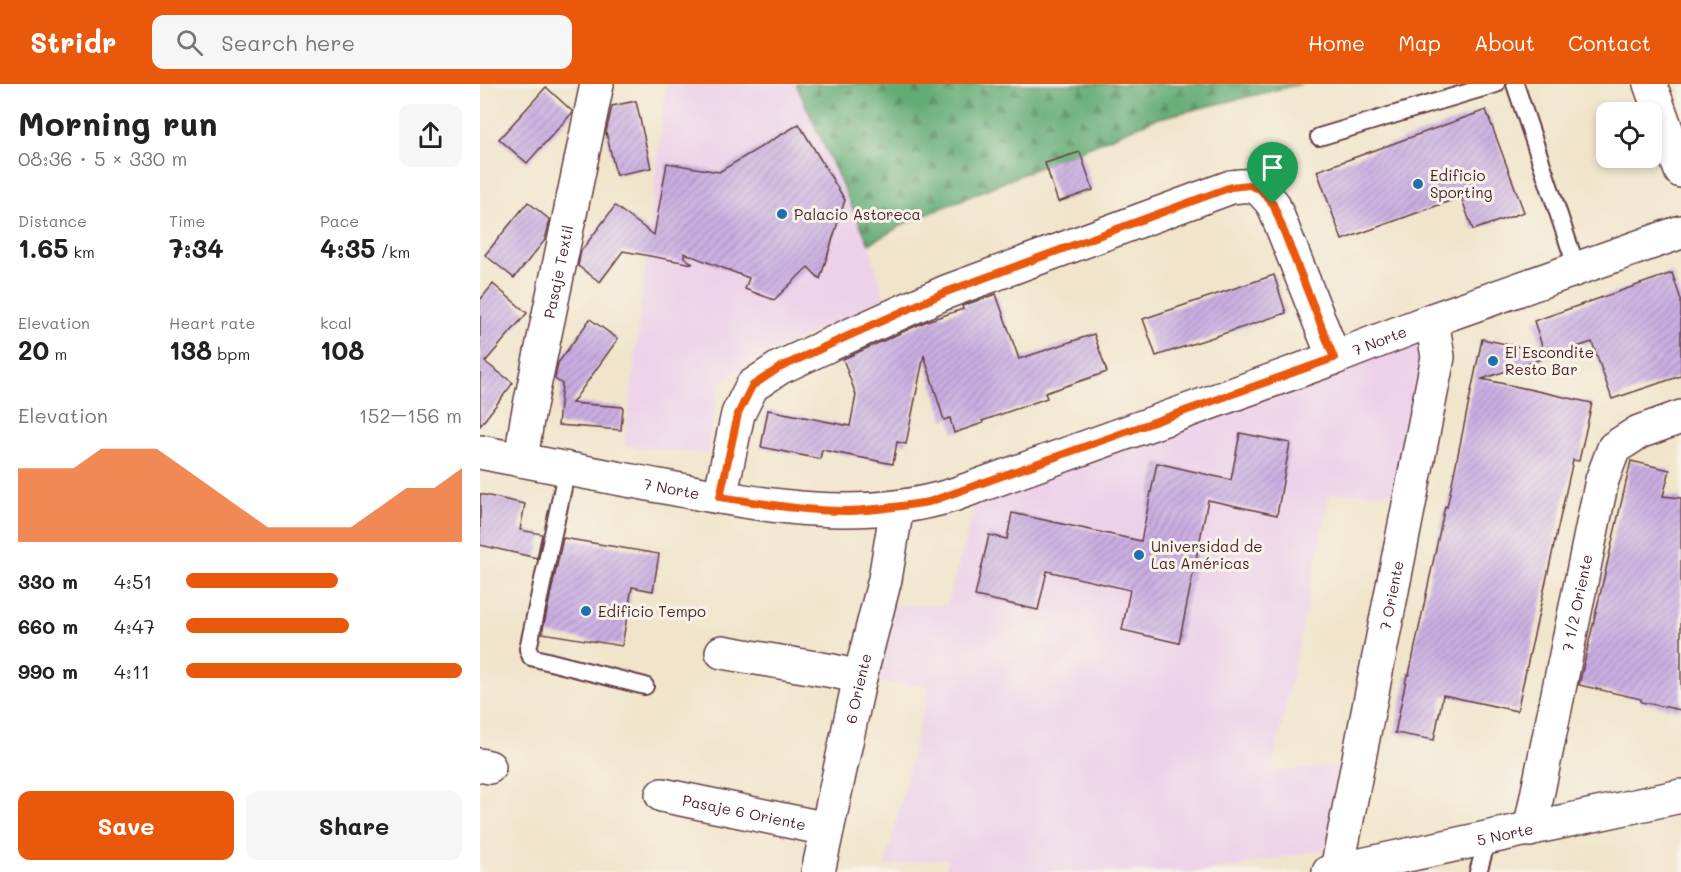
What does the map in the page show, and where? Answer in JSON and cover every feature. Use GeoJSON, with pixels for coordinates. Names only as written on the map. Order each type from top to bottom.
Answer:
{"type":"FeatureCollection","features":[{"type":"Feature","properties":{"kind":"street","name":"Pasaje Textil"},"geometry":{"type":"LineString","coordinates":[[521,460],[527,420],[597,84]]}},
{"type":"Feature","properties":{"kind":"street"},"geometry":{"type":"LineString","coordinates":[[1650,84],[1681,171]]}},
{"type":"Feature","properties":{"kind":"street"},"geometry":{"type":"LineString","coordinates":[[720,497],[738,414],[752,386],[779,368],[946,292],[1231,187],[1249,185],[1260,189],[1273,204],[1334,358]]}},
{"type":"Feature","properties":{"kind":"street","name":"7 Norte"},"geometry":{"type":"LineString","coordinates":[[480,452],[720,497],[799,509],[846,511],[929,502],[1681,232]]}},
{"type":"Feature","properties":{"kind":"street","name":"7 Oriente"},"geometry":{"type":"LineString","coordinates":[[1333,871],[1438,357],[1432,320]]}},
{"type":"Feature","properties":{"kind":"street","name":"7 1/2 Oriente"},"geometry":{"type":"LineString","coordinates":[[1530,830],[1602,480],[1614,448],[1639,432],[1681,417]]}},
{"type":"Feature","properties":{"kind":"street","name":"6 Oriente"},"geometry":{"type":"LineString","coordinates":[[818,872],[860,677],[885,579],[897,507]]}},
{"type":"Feature","properties":{"kind":"street"},"geometry":{"type":"LineString","coordinates":[[722,652],[860,677]]}},
{"type":"Feature","properties":{"kind":"street","name":"Pasaje 6 Oriente"},"geometry":{"type":"LineString","coordinates":[[662,795],[827,829]]}},
{"type":"Feature","properties":{"kind":"street","name":"5 Norte"},"geometry":{"type":"LineString","coordinates":[[1333,871],[1386,865],[1488,838],[1681,796]]}},
{"type":"Feature","properties":{"kind":"lane"},"geometry":{"type":"LineString","coordinates":[[1319,137],[1496,84]]}},
{"type":"Feature","properties":{"kind":"lane"},"geometry":{"type":"LineString","coordinates":[[1515,84],[1577,269]]}},
{"type":"Feature","properties":{"kind":"lane"},"geometry":{"type":"LineString","coordinates":[[567,469],[528,649],[531,657],[645,686]]}},
{"type":"Feature","properties":{"kind":"lane"},"geometry":{"type":"LineString","coordinates":[[1478,872],[1488,838]]}},
{"type":"Feature","properties":{"kind":"shaded area"},"geometry":{"type":"Polygon","coordinates":[[[666,84],[796,84],[869,244],[885,300],[773,351],[720,382],[707,454],[625,446],[666,84]]]}},
{"type":"Feature","properties":{"kind":"shaded area","name":"Universidad de Las Américas"},"geometry":{"type":"Polygon","coordinates":[[[1422,336],[1425,359],[1397,492],[1330,494],[1272,772],[1344,765],[1330,848],[1207,872],[945,872],[947,859],[885,866],[929,686],[864,682],[885,606],[947,605],[976,504],[1422,336]]]}},
{"type":"Feature","properties":{"kind":"green space"},"geometry":{"type":"Polygon","coordinates":[[[796,84],[946,84],[950,89],[960,84],[1301,84],[1155,119],[906,223],[869,244],[796,84]]]}},
{"type":"Feature","properties":{"kind":"building"},"geometry":{"type":"Polygon","coordinates":[[[546,87],[572,113],[527,163],[499,139],[546,87]]]}},
{"type":"Feature","properties":{"kind":"building"},"geometry":{"type":"Polygon","coordinates":[[[636,101],[651,168],[616,175],[606,132],[612,106],[636,101]]]}},
{"type":"Feature","properties":{"kind":"building","name":"Edificio Sporting"},"geometry":{"type":"Polygon","coordinates":[[[1486,110],[1524,212],[1473,230],[1461,197],[1342,240],[1317,171],[1486,110]]]}},
{"type":"Feature","properties":{"kind":"building","name":"Palacio Astoreca"},"geometry":{"type":"Polygon","coordinates":[[[799,124],[845,200],[820,279],[808,267],[774,300],[745,289],[749,278],[684,253],[684,257],[693,264],[623,251],[600,282],[578,266],[581,251],[615,206],[654,235],[667,163],[719,172],[799,124]]]}},
{"type":"Feature","properties":{"kind":"building"},"geometry":{"type":"Polygon","coordinates":[[[1080,152],[1093,190],[1058,202],[1045,163],[1080,152]]]}},
{"type":"Feature","properties":{"kind":"building"},"geometry":{"type":"Polygon","coordinates":[[[528,202],[550,220],[545,240],[514,278],[485,255],[528,202]]]}},
{"type":"Feature","properties":{"kind":"building"},"geometry":{"type":"Polygon","coordinates":[[[1672,273],[1681,300],[1681,376],[1612,399],[1592,342],[1482,379],[1592,403],[1579,461],[1573,460],[1517,711],[1443,695],[1434,740],[1395,733],[1445,506],[1447,507],[1482,339],[1544,352],[1534,321],[1672,273]]]}},
{"type":"Feature","properties":{"kind":"building"},"geometry":{"type":"Polygon","coordinates":[[[1274,275],[1286,313],[1156,356],[1143,319],[1274,275]]]}},
{"type":"Feature","properties":{"kind":"building"},"geometry":{"type":"Polygon","coordinates":[[[493,284],[527,313],[485,362],[513,383],[480,426],[480,300],[493,284]]]}},
{"type":"Feature","properties":{"kind":"building"},"geometry":{"type":"Polygon","coordinates":[[[996,294],[1019,359],[1094,334],[1107,372],[1045,393],[1047,398],[954,433],[950,418],[944,420],[924,355],[906,444],[897,442],[893,464],[822,450],[820,459],[761,447],[768,410],[850,426],[856,395],[843,359],[927,321],[963,309],[962,306],[996,294]]]}},
{"type":"Feature","properties":{"kind":"building"},"geometry":{"type":"Polygon","coordinates":[[[590,319],[618,339],[572,403],[623,407],[621,430],[558,425],[562,384],[555,379],[558,363],[590,319]]]}},
{"type":"Feature","properties":{"kind":"building"},"geometry":{"type":"Polygon","coordinates":[[[1240,433],[1290,443],[1277,515],[1208,500],[1179,643],[1122,630],[1130,590],[1047,571],[1038,610],[975,596],[989,535],[1007,539],[1012,513],[1141,541],[1157,463],[1231,480],[1240,433]]]}},
{"type":"Feature","properties":{"kind":"building"},"geometry":{"type":"Polygon","coordinates":[[[1631,461],[1670,470],[1663,496],[1681,498],[1681,710],[1579,685],[1631,461]]]}},
{"type":"Feature","properties":{"kind":"building"},"geometry":{"type":"Polygon","coordinates":[[[480,494],[525,504],[520,530],[542,534],[537,558],[480,545],[480,494]]]}},
{"type":"Feature","properties":{"kind":"building","name":"Edificio Tempo"},"geometry":{"type":"Polygon","coordinates":[[[563,538],[659,554],[653,591],[632,587],[622,646],[542,633],[563,538]]]}},
{"type":"Feature","properties":{"kind":"place","name":"Edificio Sporting"},"geometry":{"type":"Point","coordinates":[1418,184]}},
{"type":"Feature","properties":{"kind":"place","name":"Palacio Astoreca"},"geometry":{"type":"Point","coordinates":[782,214]}},
{"type":"Feature","properties":{"kind":"place","name":"El Escondite Resto Bar"},"geometry":{"type":"Point","coordinates":[1493,361]}},
{"type":"Feature","properties":{"kind":"place","name":"Universidad de Las Américas"},"geometry":{"type":"Point","coordinates":[1139,555]}},
{"type":"Feature","properties":{"kind":"place","name":"Edificio Tempo"},"geometry":{"type":"Point","coordinates":[586,611]}},
{"type":"Feature","properties":{"kind":"route"},"geometry":{"type":"LineString","coordinates":[[1249,185],[1260,189],[1273,204],[1334,358],[929,502],[846,511],[799,509],[720,497],[738,414],[752,386],[779,368],[946,292],[1231,187],[1249,185]]}}]}
